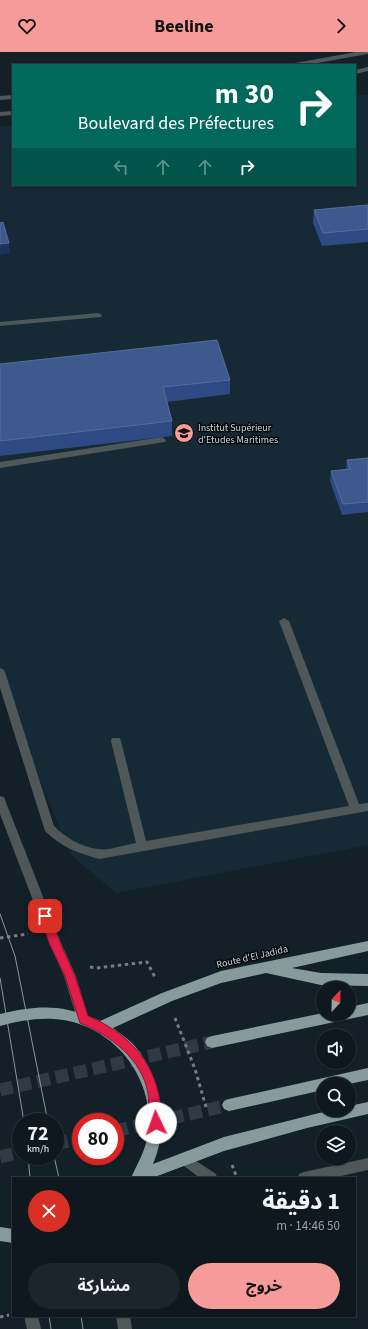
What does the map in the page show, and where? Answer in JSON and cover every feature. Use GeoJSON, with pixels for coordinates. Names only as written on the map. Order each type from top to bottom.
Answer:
{"type":"FeatureCollection","features":[{"type":"Feature","properties":{"kind":"highway","name":"Route d'El Jadida"},"geometry":{"type":"LineString","coordinates":[[101,1027],[167,997],[221,977],[368,946]]}},
{"type":"Feature","properties":{"kind":"highway"},"geometry":{"type":"LineString","coordinates":[[263,967],[321,979],[368,980]]}},
{"type":"Feature","properties":{"kind":"highway"},"geometry":{"type":"LineString","coordinates":[[356,1012],[368,1009]]}},
{"type":"Feature","properties":{"kind":"highway"},"geometry":{"type":"LineString","coordinates":[[0,1020],[26,1013],[59,1013],[83,1019],[101,1027],[119,1038],[134,1054],[145,1071],[153,1091],[156,1112],[155,1134],[150,1156],[139,1177]]}},
{"type":"Feature","properties":{"kind":"highway"},"geometry":{"type":"LineString","coordinates":[[212,1042],[316,1020]]}},
{"type":"Feature","properties":{"kind":"highway"},"geometry":{"type":"LineString","coordinates":[[355,1077],[368,1074]]}},
{"type":"Feature","properties":{"kind":"highway"},"geometry":{"type":"LineString","coordinates":[[229,1106],[316,1086]]}},
{"type":"Feature","properties":{"kind":"highway"},"geometry":{"type":"LineString","coordinates":[[139,1177],[232,1142],[307,1122],[368,1108]]}},
{"type":"Feature","properties":{"kind":"highway"},"geometry":{"type":"LineString","coordinates":[[0,1234],[12,1236]]}},
{"type":"Feature","properties":{"kind":"street"},"geometry":{"type":"LineString","coordinates":[[301,64],[367,52]]}},
{"type":"Feature","properties":{"kind":"street"},"geometry":{"type":"LineString","coordinates":[[356,72],[368,70]]}},
{"type":"Feature","properties":{"kind":"street"},"geometry":{"type":"LineString","coordinates":[[0,98],[12,97]]}},
{"type":"Feature","properties":{"kind":"street"},"geometry":{"type":"LineString","coordinates":[[0,114],[12,113]]}},
{"type":"Feature","properties":{"kind":"street"},"geometry":{"type":"LineString","coordinates":[[0,324],[98,315]]}},
{"type":"Feature","properties":{"kind":"street"},"geometry":{"type":"LineString","coordinates":[[0,465],[162,440]]}},
{"type":"Feature","properties":{"kind":"street"},"geometry":{"type":"LineString","coordinates":[[284,621],[355,809]]}},
{"type":"Feature","properties":{"kind":"street"},"geometry":{"type":"LineString","coordinates":[[0,672],[50,828],[62,841],[80,849],[99,854],[368,807]]}},
{"type":"Feature","properties":{"kind":"street"},"geometry":{"type":"LineString","coordinates":[[116,741],[142,847]]}},
{"type":"Feature","properties":{"kind":"street"},"geometry":{"type":"LineString","coordinates":[[0,800],[56,945],[70,976],[83,1019]]}},
{"type":"Feature","properties":{"kind":"street"},"geometry":{"type":"LineString","coordinates":[[184,1159],[210,1177]]}},
{"type":"Feature","properties":{"kind":"street"},"geometry":{"type":"LineString","coordinates":[[309,1177],[368,1164]]}},
{"type":"Feature","properties":{"kind":"street"},"geometry":{"type":"LineString","coordinates":[[31,1317],[34,1329]]}},
{"type":"Feature","properties":{"kind":"street"},"geometry":{"type":"LineString","coordinates":[[123,1317],[125,1329]]}},
{"type":"Feature","properties":{"kind":"path"},"geometry":{"type":"LineString","coordinates":[[0,1316],[12,1315]]}},
{"type":"Feature","properties":{"kind":"shaded area","name":"Institut Supérieur d'Etudes Maritimes"},"geometry":{"type":"Polygon","coordinates":[[[356,95],[368,95],[368,845],[116,893],[70,854],[0,681],[0,126],[12,126],[12,186],[356,186],[356,95]]]}},
{"type":"Feature","properties":{"kind":"building"},"geometry":{"type":"Polygon","coordinates":[[[368,205],[368,229],[323,233],[314,210],[368,205]]]}},
{"type":"Feature","properties":{"kind":"building"},"geometry":{"type":"Polygon","coordinates":[[[3,222],[9,243],[0,244],[0,223],[3,222]]]}},
{"type":"Feature","properties":{"kind":"building"},"geometry":{"type":"Polygon","coordinates":[[[217,340],[230,380],[163,387],[172,421],[0,441],[0,364],[217,340]]]}},
{"type":"Feature","properties":{"kind":"building"},"geometry":{"type":"Polygon","coordinates":[[[368,458],[368,502],[343,504],[331,471],[350,469],[347,460],[368,458]]]}},
{"type":"Feature","properties":{"kind":"tunnel"},"geometry":{"type":"LineString","coordinates":[[0,1090],[212,1042]]}},
{"type":"Feature","properties":{"kind":"tunnel"},"geometry":{"type":"LineString","coordinates":[[124,1129],[229,1105]]}},
{"type":"Feature","properties":{"kind":"tunnel"},"geometry":{"type":"LineString","coordinates":[[64,1142],[72,1140]]}},
{"type":"Feature","properties":{"kind":"tunnel"},"geometry":{"type":"LineString","coordinates":[[0,1157],[12,1154]]}},
{"type":"Feature","properties":{"kind":"tram line"},"geometry":{"type":"LineString","coordinates":[[0,914],[15,956],[46,1113]]}},
{"type":"Feature","properties":{"kind":"tram line"},"geometry":{"type":"LineString","coordinates":[[0,978],[22,1113]]}},
{"type":"Feature","properties":{"kind":"tram line"},"geometry":{"type":"LineString","coordinates":[[29,1165],[30,1177]]}},
{"type":"Feature","properties":{"kind":"tram line"},"geometry":{"type":"LineString","coordinates":[[56,1165],[59,1177]]}},
{"type":"Feature","properties":{"kind":"tram line"},"geometry":{"type":"LineString","coordinates":[[49,1317],[51,1329]]}},
{"type":"Feature","properties":{"kind":"tram line"},"geometry":{"type":"LineString","coordinates":[[81,1317],[83,1329]]}},
{"type":"Feature","properties":{"kind":"place","name":"Institut Supérieur d'Etudes Maritimes"},"geometry":{"type":"Point","coordinates":[184,433]}},
{"type":"Feature","properties":{"kind":"route"},"geometry":{"type":"LineString","coordinates":[[45,916],[70,976],[83,1019],[101,1027],[119,1038],[134,1054],[145,1071],[153,1091],[156,1123]]}}]}
